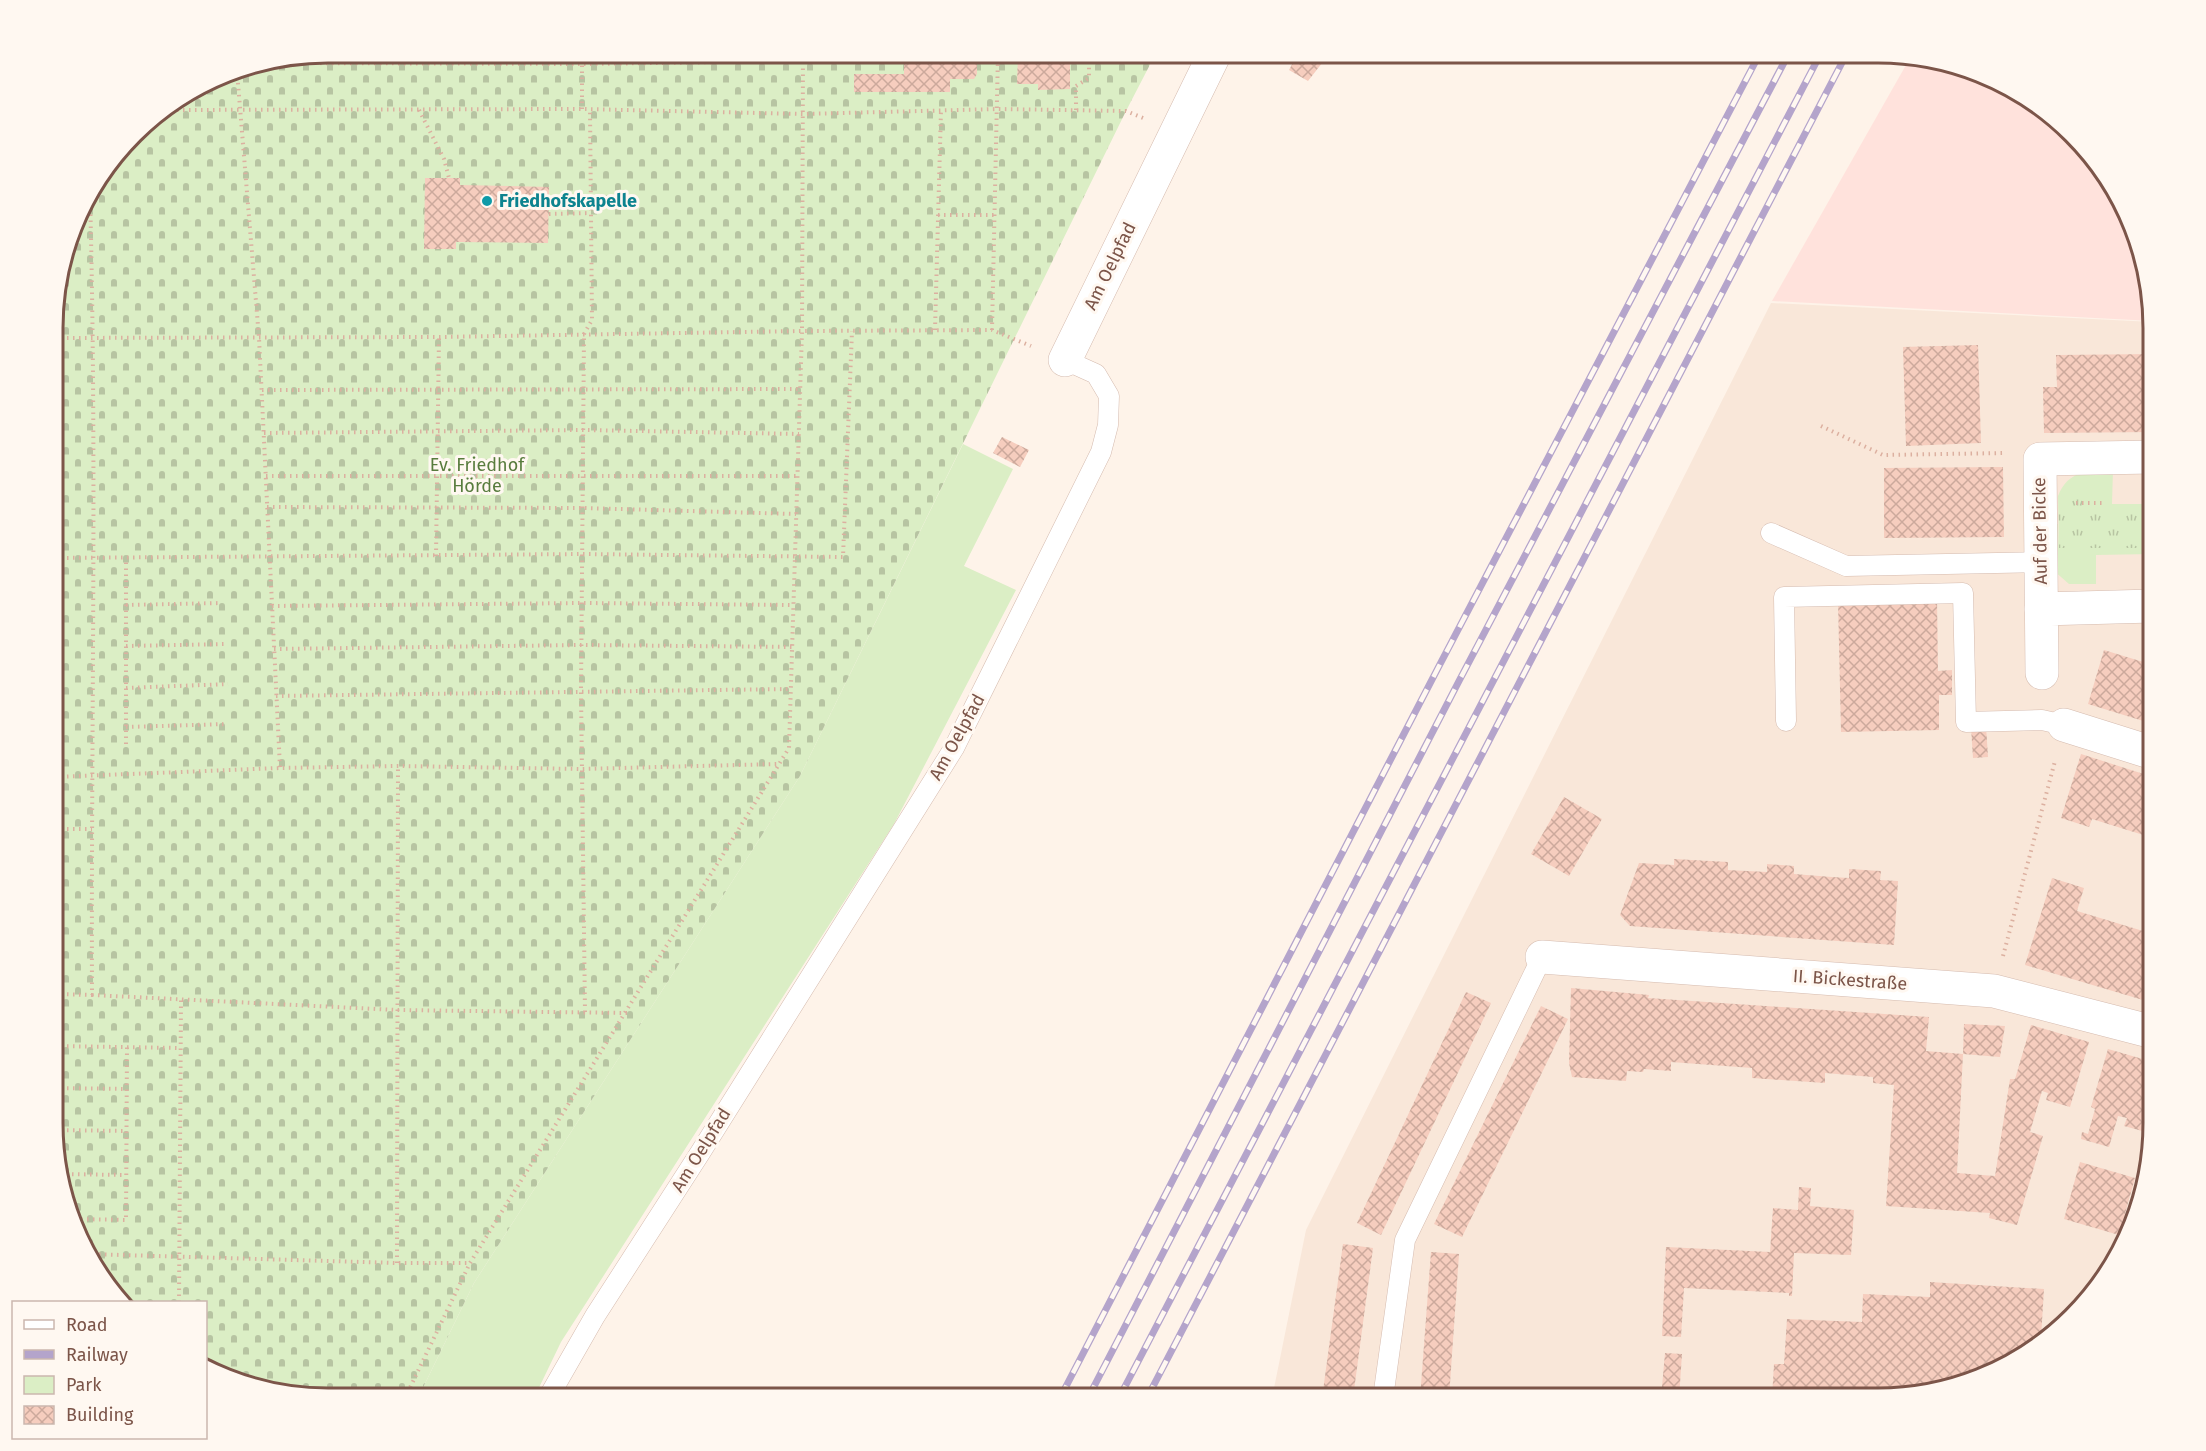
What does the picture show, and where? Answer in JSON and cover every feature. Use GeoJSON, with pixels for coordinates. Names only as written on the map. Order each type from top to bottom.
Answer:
{"type":"FeatureCollection","features":[{"type":"Feature","properties":{"kind":"street","name":"Am Oelpfad"},"geometry":{"type":"LineString","coordinates":[[1065,360],[1210,63]]}},
{"type":"Feature","properties":{"kind":"street","name":"Auf der Bicke"},"geometry":{"type":"LineString","coordinates":[[2042,673],[2040,459],[2143,457]]}},
{"type":"Feature","properties":{"kind":"street","name":"Auf der Bicke"},"geometry":{"type":"LineString","coordinates":[[2042,609],[2143,606]]}},
{"type":"Feature","properties":{"kind":"street"},"geometry":{"type":"LineString","coordinates":[[2064,725],[2143,750]]}},
{"type":"Feature","properties":{"kind":"street","name":"II. Bickestraße"},"geometry":{"type":"LineString","coordinates":[[1542,957],[1994,991],[2143,1029]]}},
{"type":"Feature","properties":{"kind":"lane","name":"Am Oelpfad"},"geometry":{"type":"LineString","coordinates":[[554,1388],[595,1316],[954,748],[970,716],[1101,452],[1108,425],[1109,396],[1096,374],[1065,360]]}},
{"type":"Feature","properties":{"kind":"lane"},"geometry":{"type":"LineString","coordinates":[[1771,533],[1846,566],[2041,562]]}},
{"type":"Feature","properties":{"kind":"lane"},"geometry":{"type":"LineString","coordinates":[[1786,721],[1784,597],[1963,593],[1966,722],[2042,720],[2064,725]]}},
{"type":"Feature","properties":{"kind":"lane"},"geometry":{"type":"LineString","coordinates":[[1384,1388],[1405,1240],[1542,957]]}},
{"type":"Feature","properties":{"kind":"path"},"geometry":{"type":"LineString","coordinates":[[328,63],[626,63]]}},
{"type":"Feature","properties":{"kind":"path"},"geometry":{"type":"LineString","coordinates":[[410,1388],[470,1263],[627,1013],[777,764],[789,748],[801,389],[803,63]]}},
{"type":"Feature","properties":{"kind":"path"},"geometry":{"type":"LineString","coordinates":[[992,330],[998,63]]}},
{"type":"Feature","properties":{"kind":"path"},"geometry":{"type":"LineString","coordinates":[[1076,110],[1076,86],[1089,78],[1089,63]]}},
{"type":"Feature","properties":{"kind":"path"},"geometry":{"type":"LineString","coordinates":[[582,64],[582,110]]}},
{"type":"Feature","properties":{"kind":"path"},"geometry":{"type":"LineString","coordinates":[[238,79],[259,338],[280,768]]}},
{"type":"Feature","properties":{"kind":"path"},"geometry":{"type":"LineString","coordinates":[[178,110],[590,110],[803,114],[998,108],[1126,111],[1141,117]]}},
{"type":"Feature","properties":{"kind":"path"},"geometry":{"type":"LineString","coordinates":[[419,110],[444,159],[449,178]]}},
{"type":"Feature","properties":{"kind":"path"},"geometry":{"type":"LineString","coordinates":[[585,1012],[581,691],[584,334],[592,320],[590,110]]}},
{"type":"Feature","properties":{"kind":"path"},"geometry":{"type":"LineString","coordinates":[[935,330],[941,110]]}},
{"type":"Feature","properties":{"kind":"path"},"geometry":{"type":"LineString","coordinates":[[90,210],[94,339],[92,995]]}},
{"type":"Feature","properties":{"kind":"path"},"geometry":{"type":"LineString","coordinates":[[549,214],[591,213]]}},
{"type":"Feature","properties":{"kind":"path"},"geometry":{"type":"LineString","coordinates":[[938,215],[994,215]]}},
{"type":"Feature","properties":{"kind":"path"},"geometry":{"type":"LineString","coordinates":[[63,338],[440,337],[992,330],[1014,339]]}},
{"type":"Feature","properties":{"kind":"path"},"geometry":{"type":"LineString","coordinates":[[63,558],[583,554],[843,557],[852,331]]}},
{"type":"Feature","properties":{"kind":"path"},"geometry":{"type":"LineString","coordinates":[[436,556],[440,337]]}},
{"type":"Feature","properties":{"kind":"path"},"geometry":{"type":"LineString","coordinates":[[262,390],[801,389]]}},
{"type":"Feature","properties":{"kind":"path"},"geometry":{"type":"LineString","coordinates":[[1821,426],[1883,455],[2028,453],[2040,459]]}},
{"type":"Feature","properties":{"kind":"path"},"geometry":{"type":"LineString","coordinates":[[264,433],[583,430],[799,434]]}},
{"type":"Feature","properties":{"kind":"path"},"geometry":{"type":"LineString","coordinates":[[266,476],[798,476]]}},
{"type":"Feature","properties":{"kind":"path"},"geometry":{"type":"LineString","coordinates":[[267,507],[583,508],[796,514]]}},
{"type":"Feature","properties":{"kind":"path"},"geometry":{"type":"LineString","coordinates":[[126,559],[126,744]]}},
{"type":"Feature","properties":{"kind":"path"},"geometry":{"type":"LineString","coordinates":[[126,604],[222,603]]}},
{"type":"Feature","properties":{"kind":"path"},"geometry":{"type":"LineString","coordinates":[[271,606],[582,603],[793,605]]}},
{"type":"Feature","properties":{"kind":"path"},"geometry":{"type":"LineString","coordinates":[[126,646],[227,644]]}},
{"type":"Feature","properties":{"kind":"path"},"geometry":{"type":"LineString","coordinates":[[274,649],[582,645],[793,647]]}},
{"type":"Feature","properties":{"kind":"path"},"geometry":{"type":"LineString","coordinates":[[126,688],[228,684]]}},
{"type":"Feature","properties":{"kind":"path"},"geometry":{"type":"LineString","coordinates":[[276,696],[790,689]]}},
{"type":"Feature","properties":{"kind":"path"},"geometry":{"type":"LineString","coordinates":[[126,727],[227,724]]}},
{"type":"Feature","properties":{"kind":"path"},"geometry":{"type":"LineString","coordinates":[[1994,991],[2064,725]]}},
{"type":"Feature","properties":{"kind":"path"},"geometry":{"type":"LineString","coordinates":[[63,777],[280,768],[398,766],[581,769],[777,764]]}},
{"type":"Feature","properties":{"kind":"path"},"geometry":{"type":"LineString","coordinates":[[397,1263],[398,766]]}},
{"type":"Feature","properties":{"kind":"path"},"geometry":{"type":"LineString","coordinates":[[63,830],[92,829]]}},
{"type":"Feature","properties":{"kind":"path"},"geometry":{"type":"LineString","coordinates":[[63,994],[397,1010],[627,1013]]}},
{"type":"Feature","properties":{"kind":"path"},"geometry":{"type":"LineString","coordinates":[[179,1301],[181,999]]}},
{"type":"Feature","properties":{"kind":"path"},"geometry":{"type":"LineString","coordinates":[[63,1046],[180,1048]]}},
{"type":"Feature","properties":{"kind":"path"},"geometry":{"type":"LineString","coordinates":[[81,1219],[126,1220],[127,1047]]}},
{"type":"Feature","properties":{"kind":"path"},"geometry":{"type":"LineString","coordinates":[[63,1088],[127,1089]]}},
{"type":"Feature","properties":{"kind":"path"},"geometry":{"type":"LineString","coordinates":[[63,1130],[127,1131]]}},
{"type":"Feature","properties":{"kind":"path"},"geometry":{"type":"LineString","coordinates":[[68,1174],[126,1175]]}},
{"type":"Feature","properties":{"kind":"path"},"geometry":{"type":"LineString","coordinates":[[98,1254],[470,1263]]}},
{"type":"Feature","properties":{"kind":"shaded area"},"geometry":{"type":"Polygon","coordinates":[[[1906,65],[1947,72],[1995,90],[2039,118],[2077,153],[2098,181],[2123,227],[2138,276],[2143,320],[1772,301],[1906,65]]]}},
{"type":"Feature","properties":{"kind":"shaded area"},"geometry":{"type":"Polygon","coordinates":[[[1771,303],[2143,321],[2143,1123],[2141,1158],[2134,1192],[2116,1240],[2098,1270],[2077,1298],[2039,1333],[1995,1361],[1947,1379],[1913,1386],[1878,1388],[1274,1388],[1306,1230],[1771,303]]]}},
{"type":"Feature","properties":{"kind":"green space","name":"Ev. Friedhof Hörde"},"geometry":{"type":"Polygon","coordinates":[[[328,63],[1151,63],[800,776],[474,1283],[423,1388],[328,1388],[276,1383],[243,1374],[207,1359],[207,1301],[132,1301],[99,1256],[77,1208],[65,1158],[63,1123],[63,328],[68,276],[77,243],[90,211],[108,181],[129,153],[167,118],[195,99],[227,83],[259,72],[293,65],[328,63]]]}},
{"type":"Feature","properties":{"kind":"green space"},"geometry":{"type":"Polygon","coordinates":[[[963,444],[1013,469],[964,566],[1016,590],[894,824],[561,1342],[539,1388],[423,1388],[474,1283],[800,776],[963,444]]]}},
{"type":"Feature","properties":{"kind":"green space"},"geometry":{"type":"Polygon","coordinates":[[[2113,469],[2112,504],[2143,504],[2143,509],[2108,509],[2108,497],[2058,496],[2062,487],[2074,476],[2113,469]]]}},
{"type":"Feature","properties":{"kind":"green space"},"geometry":{"type":"Polygon","coordinates":[[[2058,496],[2108,496],[2108,509],[2143,509],[2143,548],[2059,548],[2058,496]]]}},
{"type":"Feature","properties":{"kind":"green space"},"geometry":{"type":"Polygon","coordinates":[[[2058,524],[2059,548],[2143,548],[2143,554],[2096,555],[2096,584],[2069,584],[2053,570],[2052,525],[2058,524]]]}},
{"type":"Feature","properties":{"kind":"building"},"geometry":{"type":"Polygon","coordinates":[[[904,63],[977,63],[977,74],[974,79],[950,79],[950,92],[854,92],[854,74],[904,74],[904,63]]]}},
{"type":"Feature","properties":{"kind":"building"},"geometry":{"type":"Polygon","coordinates":[[[1018,63],[1084,63],[1070,64],[1070,89],[1038,90],[1038,84],[1017,84],[1018,63]]]}},
{"type":"Feature","properties":{"kind":"building"},"geometry":{"type":"Polygon","coordinates":[[[1293,63],[1322,63],[1308,81],[1289,70],[1293,63]]]}},
{"type":"Feature","properties":{"kind":"building","name":"Friedhofskapelle"},"geometry":{"type":"Polygon","coordinates":[[[425,178],[460,178],[460,185],[549,187],[548,243],[456,242],[456,249],[424,249],[425,178]]]}},
{"type":"Feature","properties":{"kind":"building"},"geometry":{"type":"Polygon","coordinates":[[[1978,345],[1981,443],[1906,446],[1903,347],[1978,345]]]}},
{"type":"Feature","properties":{"kind":"building"},"geometry":{"type":"Polygon","coordinates":[[[2143,354],[2143,432],[2044,433],[2043,387],[2057,387],[2056,355],[2143,354]]]}},
{"type":"Feature","properties":{"kind":"building"},"geometry":{"type":"Polygon","coordinates":[[[1002,437],[1029,450],[1020,467],[993,453],[1002,437]]]}},
{"type":"Feature","properties":{"kind":"building"},"geometry":{"type":"Polygon","coordinates":[[[2003,467],[2004,537],[1884,538],[1884,468],[2003,467]]]}},
{"type":"Feature","properties":{"kind":"building"},"geometry":{"type":"Polygon","coordinates":[[[1937,598],[1938,671],[1952,670],[1952,695],[1939,695],[1939,730],[1841,732],[1838,601],[1937,598]]]}},
{"type":"Feature","properties":{"kind":"building"},"geometry":{"type":"Polygon","coordinates":[[[2104,650],[2143,662],[2143,721],[2088,704],[2104,650]]]}},
{"type":"Feature","properties":{"kind":"building"},"geometry":{"type":"Polygon","coordinates":[[[1986,726],[1988,757],[1973,758],[1971,727],[1986,726]]]}},
{"type":"Feature","properties":{"kind":"building"},"geometry":{"type":"Polygon","coordinates":[[[2081,754],[2143,774],[2143,835],[2092,819],[2089,827],[2061,818],[2081,754]]]}},
{"type":"Feature","properties":{"kind":"building"},"geometry":{"type":"Polygon","coordinates":[[[1564,797],[1602,819],[1569,876],[1531,854],[1564,797]]]}},
{"type":"Feature","properties":{"kind":"building"},"geometry":{"type":"Polygon","coordinates":[[[1674,859],[1728,862],[1728,870],[1767,872],[1767,864],[1794,866],[1794,874],[1849,878],[1849,869],[1881,871],[1880,880],[1898,881],[1894,945],[1630,926],[1620,915],[1639,863],[1674,865],[1674,859]]]}},
{"type":"Feature","properties":{"kind":"building"},"geometry":{"type":"Polygon","coordinates":[[[2052,878],[2084,888],[2077,911],[2143,931],[2143,1000],[2025,965],[2052,878]]]}},
{"type":"Feature","properties":{"kind":"building"},"geometry":{"type":"Polygon","coordinates":[[[1571,988],[1649,995],[1648,998],[1929,1017],[1926,1051],[1963,1054],[1957,1173],[1995,1176],[2010,1079],[2015,1079],[2031,1025],[2089,1042],[2070,1107],[2046,1100],[2048,1093],[2042,1091],[2030,1132],[2043,1136],[2017,1225],[1989,1218],[1990,1213],[1886,1206],[1894,1085],[1873,1083],[1873,1077],[1825,1073],[1825,1083],[1752,1078],[1752,1068],[1671,1062],[1671,1071],[1644,1069],[1643,1072],[1627,1071],[1626,1081],[1572,1077],[1569,1063],[1571,988]]]}},
{"type":"Feature","properties":{"kind":"building"},"geometry":{"type":"Polygon","coordinates":[[[1466,992],[1491,1003],[1381,1235],[1357,1223],[1466,992]]]}},
{"type":"Feature","properties":{"kind":"building"},"geometry":{"type":"Polygon","coordinates":[[[1541,1006],[1568,1019],[1462,1237],[1434,1224],[1541,1006]]]}},
{"type":"Feature","properties":{"kind":"building"},"geometry":{"type":"Polygon","coordinates":[[[1964,1024],[2005,1026],[2000,1057],[1963,1054],[1964,1024]]]}},
{"type":"Feature","properties":{"kind":"building"},"geometry":{"type":"Polygon","coordinates":[[[2108,1049],[2143,1059],[2143,1131],[2124,1126],[2127,1118],[2118,1116],[2109,1147],[2081,1139],[2082,1132],[2088,1134],[2095,1109],[2091,1107],[2108,1049]]]}},
{"type":"Feature","properties":{"kind":"building"},"geometry":{"type":"Polygon","coordinates":[[[2080,1162],[2135,1178],[2118,1235],[2064,1219],[2080,1162]]]}},
{"type":"Feature","properties":{"kind":"building"},"geometry":{"type":"Polygon","coordinates":[[[1799,1187],[1811,1188],[1810,1206],[1854,1210],[1851,1255],[1794,1253],[1792,1296],[1789,1296],[1789,1293],[1684,1288],[1681,1337],[1662,1336],[1666,1247],[1770,1252],[1773,1208],[1798,1210],[1799,1187]]]}},
{"type":"Feature","properties":{"kind":"building"},"geometry":{"type":"Polygon","coordinates":[[[1343,1244],[1373,1248],[1354,1388],[1323,1388],[1343,1244]]]}},
{"type":"Feature","properties":{"kind":"building"},"geometry":{"type":"Polygon","coordinates":[[[1431,1252],[1459,1254],[1450,1388],[1421,1388],[1431,1252]]]}},
{"type":"Feature","properties":{"kind":"building"},"geometry":{"type":"Polygon","coordinates":[[[1930,1282],[2044,1289],[2041,1331],[1995,1361],[1963,1374],[1930,1383],[1878,1388],[1773,1388],[1774,1364],[1784,1364],[1787,1319],[1862,1322],[1863,1294],[1930,1297],[1930,1282]]]}},
{"type":"Feature","properties":{"kind":"building"},"geometry":{"type":"Polygon","coordinates":[[[1665,1353],[1682,1354],[1680,1388],[1662,1388],[1665,1353]]]}},
{"type":"Feature","properties":{"kind":"railway"},"geometry":{"type":"LineString","coordinates":[[1065,1388],[1755,63]]}},
{"type":"Feature","properties":{"kind":"railway"},"geometry":{"type":"LineString","coordinates":[[1093,1388],[1459,681],[1784,63]]}},
{"type":"Feature","properties":{"kind":"railway"},"geometry":{"type":"LineString","coordinates":[[1124,1388],[1816,63]]}},
{"type":"Feature","properties":{"kind":"railway"},"geometry":{"type":"LineString","coordinates":[[1152,1388],[1842,63]]}},
{"type":"Feature","properties":{"kind":"place","name":"Friedhofskapelle"},"geometry":{"type":"Point","coordinates":[487,201]}}]}
